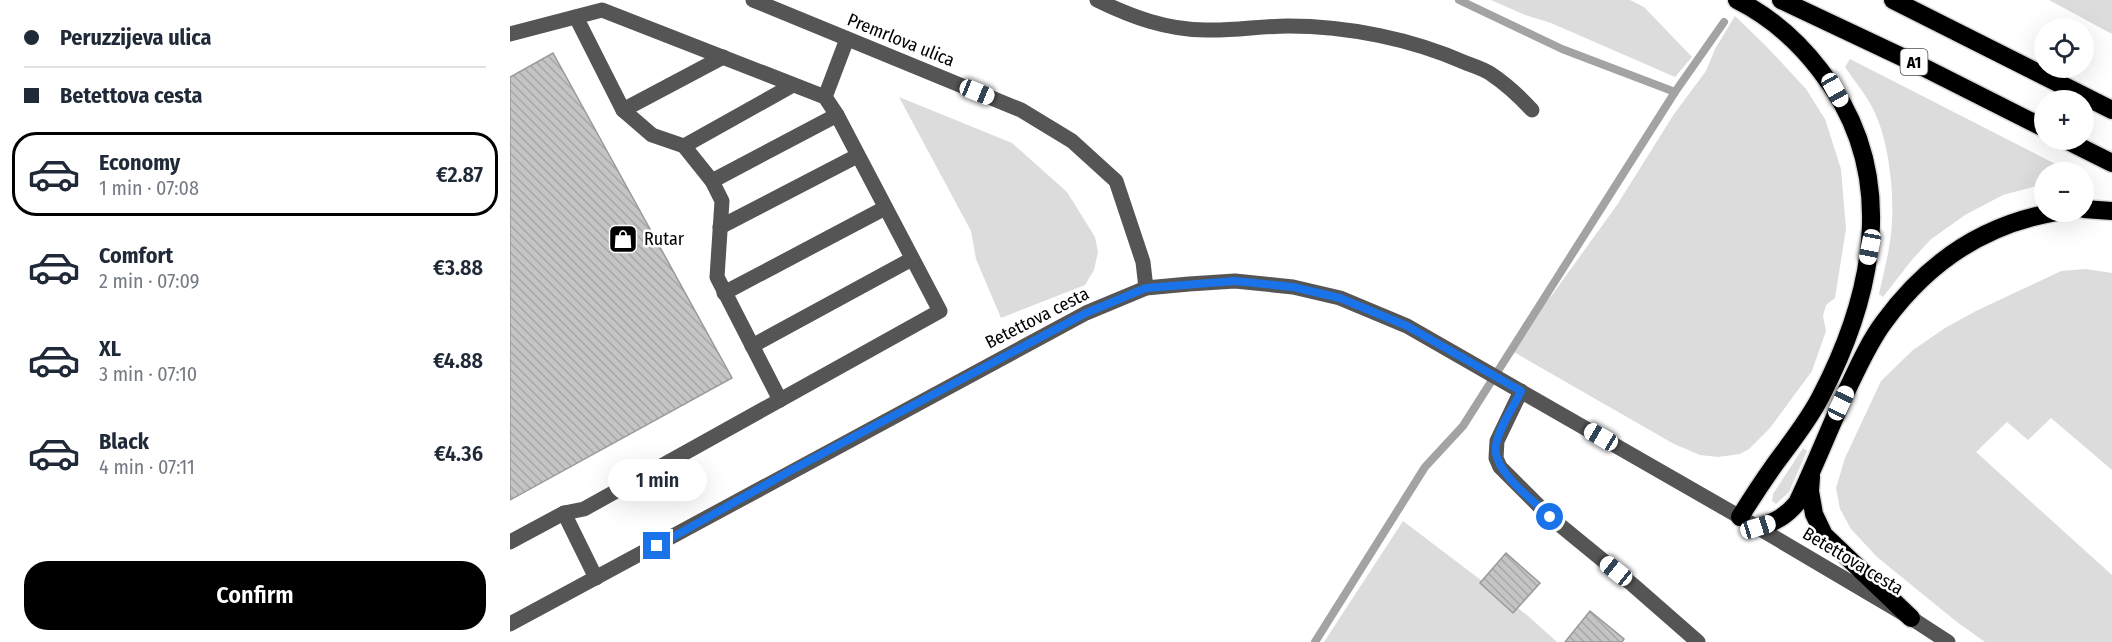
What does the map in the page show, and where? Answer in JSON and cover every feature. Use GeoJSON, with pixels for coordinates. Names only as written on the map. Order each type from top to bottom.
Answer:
{"type":"FeatureCollection","features":[{"type":"Feature","properties":{"kind":"highway"},"geometry":{"type":"LineString","coordinates":[[1737,0],[1776,24],[1794,40],[1835,90],[1861,145],[1871,191],[1872,220],[1864,274],[1854,316],[1839,357],[1821,397],[1740,517]]}},
{"type":"Feature","properties":{"kind":"highway","name":"A1"},"geometry":{"type":"LineString","coordinates":[[1781,0],[1921,66],[2034,123]]}},
{"type":"Feature","properties":{"kind":"highway"},"geometry":{"type":"LineString","coordinates":[[1893,0],[2112,110]]}},
{"type":"Feature","properties":{"kind":"highway"},"geometry":{"type":"LineString","coordinates":[[2086,150],[2112,163]]}},
{"type":"Feature","properties":{"kind":"highway"},"geometry":{"type":"LineString","coordinates":[[2094,210],[2112,211]]}},
{"type":"Feature","properties":{"kind":"highway"},"geometry":{"type":"LineString","coordinates":[[1758,527],[1776,522],[1797,503],[1856,370],[1883,323],[1910,290],[1945,258],[1981,235],[2034,217]]}},
{"type":"Feature","properties":{"kind":"highway"},"geometry":{"type":"LineString","coordinates":[[1811,473],[1814,514],[1824,535],[1911,618]]}},
{"type":"Feature","properties":{"kind":"street","name":"Premrlova ulica"},"geometry":{"type":"LineString","coordinates":[[753,0],[1021,110],[1072,141],[1116,181],[1143,262],[1146,288]]}},
{"type":"Feature","properties":{"kind":"street"},"geometry":{"type":"LineString","coordinates":[[1097,0],[1135,18],[1170,27],[1206,30],[1289,26],[1398,40],[1443,53],[1490,73],[1519,96],[1532,110]]}},
{"type":"Feature","properties":{"kind":"street"},"geometry":{"type":"LineString","coordinates":[[510,34],[602,10],[825,97],[837,115],[940,311],[584,509],[564,513],[510,542]]}},
{"type":"Feature","properties":{"kind":"street"},"geometry":{"type":"LineString","coordinates":[[576,17],[623,110],[652,135],[684,146],[712,181],[722,201],[717,277],[780,400]]}},
{"type":"Feature","properties":{"kind":"street"},"geometry":{"type":"LineString","coordinates":[[825,97],[847,39]]}},
{"type":"Feature","properties":{"kind":"street"},"geometry":{"type":"LineString","coordinates":[[623,110],[723,57]]}},
{"type":"Feature","properties":{"kind":"street"},"geometry":{"type":"LineString","coordinates":[[684,146],[793,85]]}},
{"type":"Feature","properties":{"kind":"street"},"geometry":{"type":"LineString","coordinates":[[712,181],[837,115]]}},
{"type":"Feature","properties":{"kind":"street"},"geometry":{"type":"LineString","coordinates":[[720,227],[857,156]]}},
{"type":"Feature","properties":{"kind":"street"},"geometry":{"type":"LineString","coordinates":[[724,292],[885,208]]}},
{"type":"Feature","properties":{"kind":"street"},"geometry":{"type":"LineString","coordinates":[[752,346],[912,259]]}},
{"type":"Feature","properties":{"kind":"street","name":"Betettova cesta"},"geometry":{"type":"LineString","coordinates":[[510,624],[1086,313],[1146,288],[1235,281],[1293,287],[1340,298],[1407,326],[1758,527],[1948,642]]}},
{"type":"Feature","properties":{"kind":"street"},"geometry":{"type":"LineString","coordinates":[[1521,391],[1497,441],[1496,458],[1500,467],[1550,517],[1698,642]]}},
{"type":"Feature","properties":{"kind":"street"},"geometry":{"type":"LineString","coordinates":[[564,513],[596,578]]}},
{"type":"Feature","properties":{"kind":"shaded area"},"geometry":{"type":"Polygon","coordinates":[[[1491,0],[1630,0],[1644,7],[1692,57],[1675,77],[1551,23],[1525,15],[1491,0]]]}},
{"type":"Feature","properties":{"kind":"shaded area"},"geometry":{"type":"Polygon","coordinates":[[[2049,0],[2112,0],[2112,34],[2094,24],[2094,18],[2082,18],[2049,0]]]}},
{"type":"Feature","properties":{"kind":"shaded area"},"geometry":{"type":"Polygon","coordinates":[[[1735,16],[1806,89],[1825,119],[1841,169],[1846,229],[1835,298],[1826,305],[1823,316],[1826,331],[1812,371],[1770,428],[1749,449],[1740,454],[1718,457],[1700,455],[1674,444],[1512,351],[1528,321],[1552,295],[1617,205],[1674,114],[1706,71],[1715,49],[1735,16]]]}},
{"type":"Feature","properties":{"kind":"shaded area"},"geometry":{"type":"Polygon","coordinates":[[[1850,59],[2051,162],[2034,162],[2034,187],[2003,195],[1965,215],[1930,240],[1883,297],[1879,294],[1889,249],[1892,222],[1889,162],[1877,117],[1845,67],[1850,59]]]}},
{"type":"Feature","properties":{"kind":"shaded area"},"geometry":{"type":"Polygon","coordinates":[[[899,97],[1012,143],[1067,192],[1095,237],[1098,252],[1094,270],[1085,285],[1001,318],[976,259],[971,231],[899,97]]]}},
{"type":"Feature","properties":{"kind":"shaded area"},"geometry":{"type":"Polygon","coordinates":[[[2086,269],[2112,273],[2112,470],[2051,418],[2028,440],[2007,422],[1976,452],[2112,575],[2112,642],[1985,642],[1877,557],[1851,529],[1840,509],[1836,488],[1845,458],[1881,381],[1913,350],[1945,328],[1976,311],[2061,271],[2086,269]]]}},
{"type":"Feature","properties":{"kind":"shaded area"},"geometry":{"type":"Polygon","coordinates":[[[1803,448],[1807,451],[1789,492],[1776,504],[1772,501],[1773,494],[1803,448]]]}},
{"type":"Feature","properties":{"kind":"shaded area"},"geometry":{"type":"Polygon","coordinates":[[[1403,521],[1527,615],[1557,642],[1324,642],[1403,521]]]}},
{"type":"Feature","properties":{"kind":"building"},"geometry":{"type":"Polygon","coordinates":[[[553,53],[732,378],[510,500],[510,77],[553,53]]]}},
{"type":"Feature","properties":{"kind":"building"},"geometry":{"type":"Polygon","coordinates":[[[1506,553],[1540,583],[1513,613],[1480,583],[1506,553]]]}},
{"type":"Feature","properties":{"kind":"building"},"geometry":{"type":"Polygon","coordinates":[[[1590,611],[1624,639],[1622,642],[1565,642],[1590,611]]]}},
{"type":"Feature","properties":{"kind":"waterway"},"geometry":{"type":"LineString","coordinates":[[1459,0],[1562,49],[1675,92]]}},
{"type":"Feature","properties":{"kind":"waterway"},"geometry":{"type":"LineString","coordinates":[[1315,642],[1425,467],[1463,426],[1675,92],[1724,22]]}},
{"type":"Feature","properties":{"kind":"place","name":"Rutar"},"geometry":{"type":"Point","coordinates":[623,239]}},
{"type":"Feature","properties":{"kind":"route"},"geometry":{"type":"LineString","coordinates":[[657,546],[790,471],[1086,313],[1146,288],[1235,281],[1293,287],[1340,298],[1407,326],[1521,391],[1497,441],[1496,458],[1503,472],[1550,517]]}}]}
